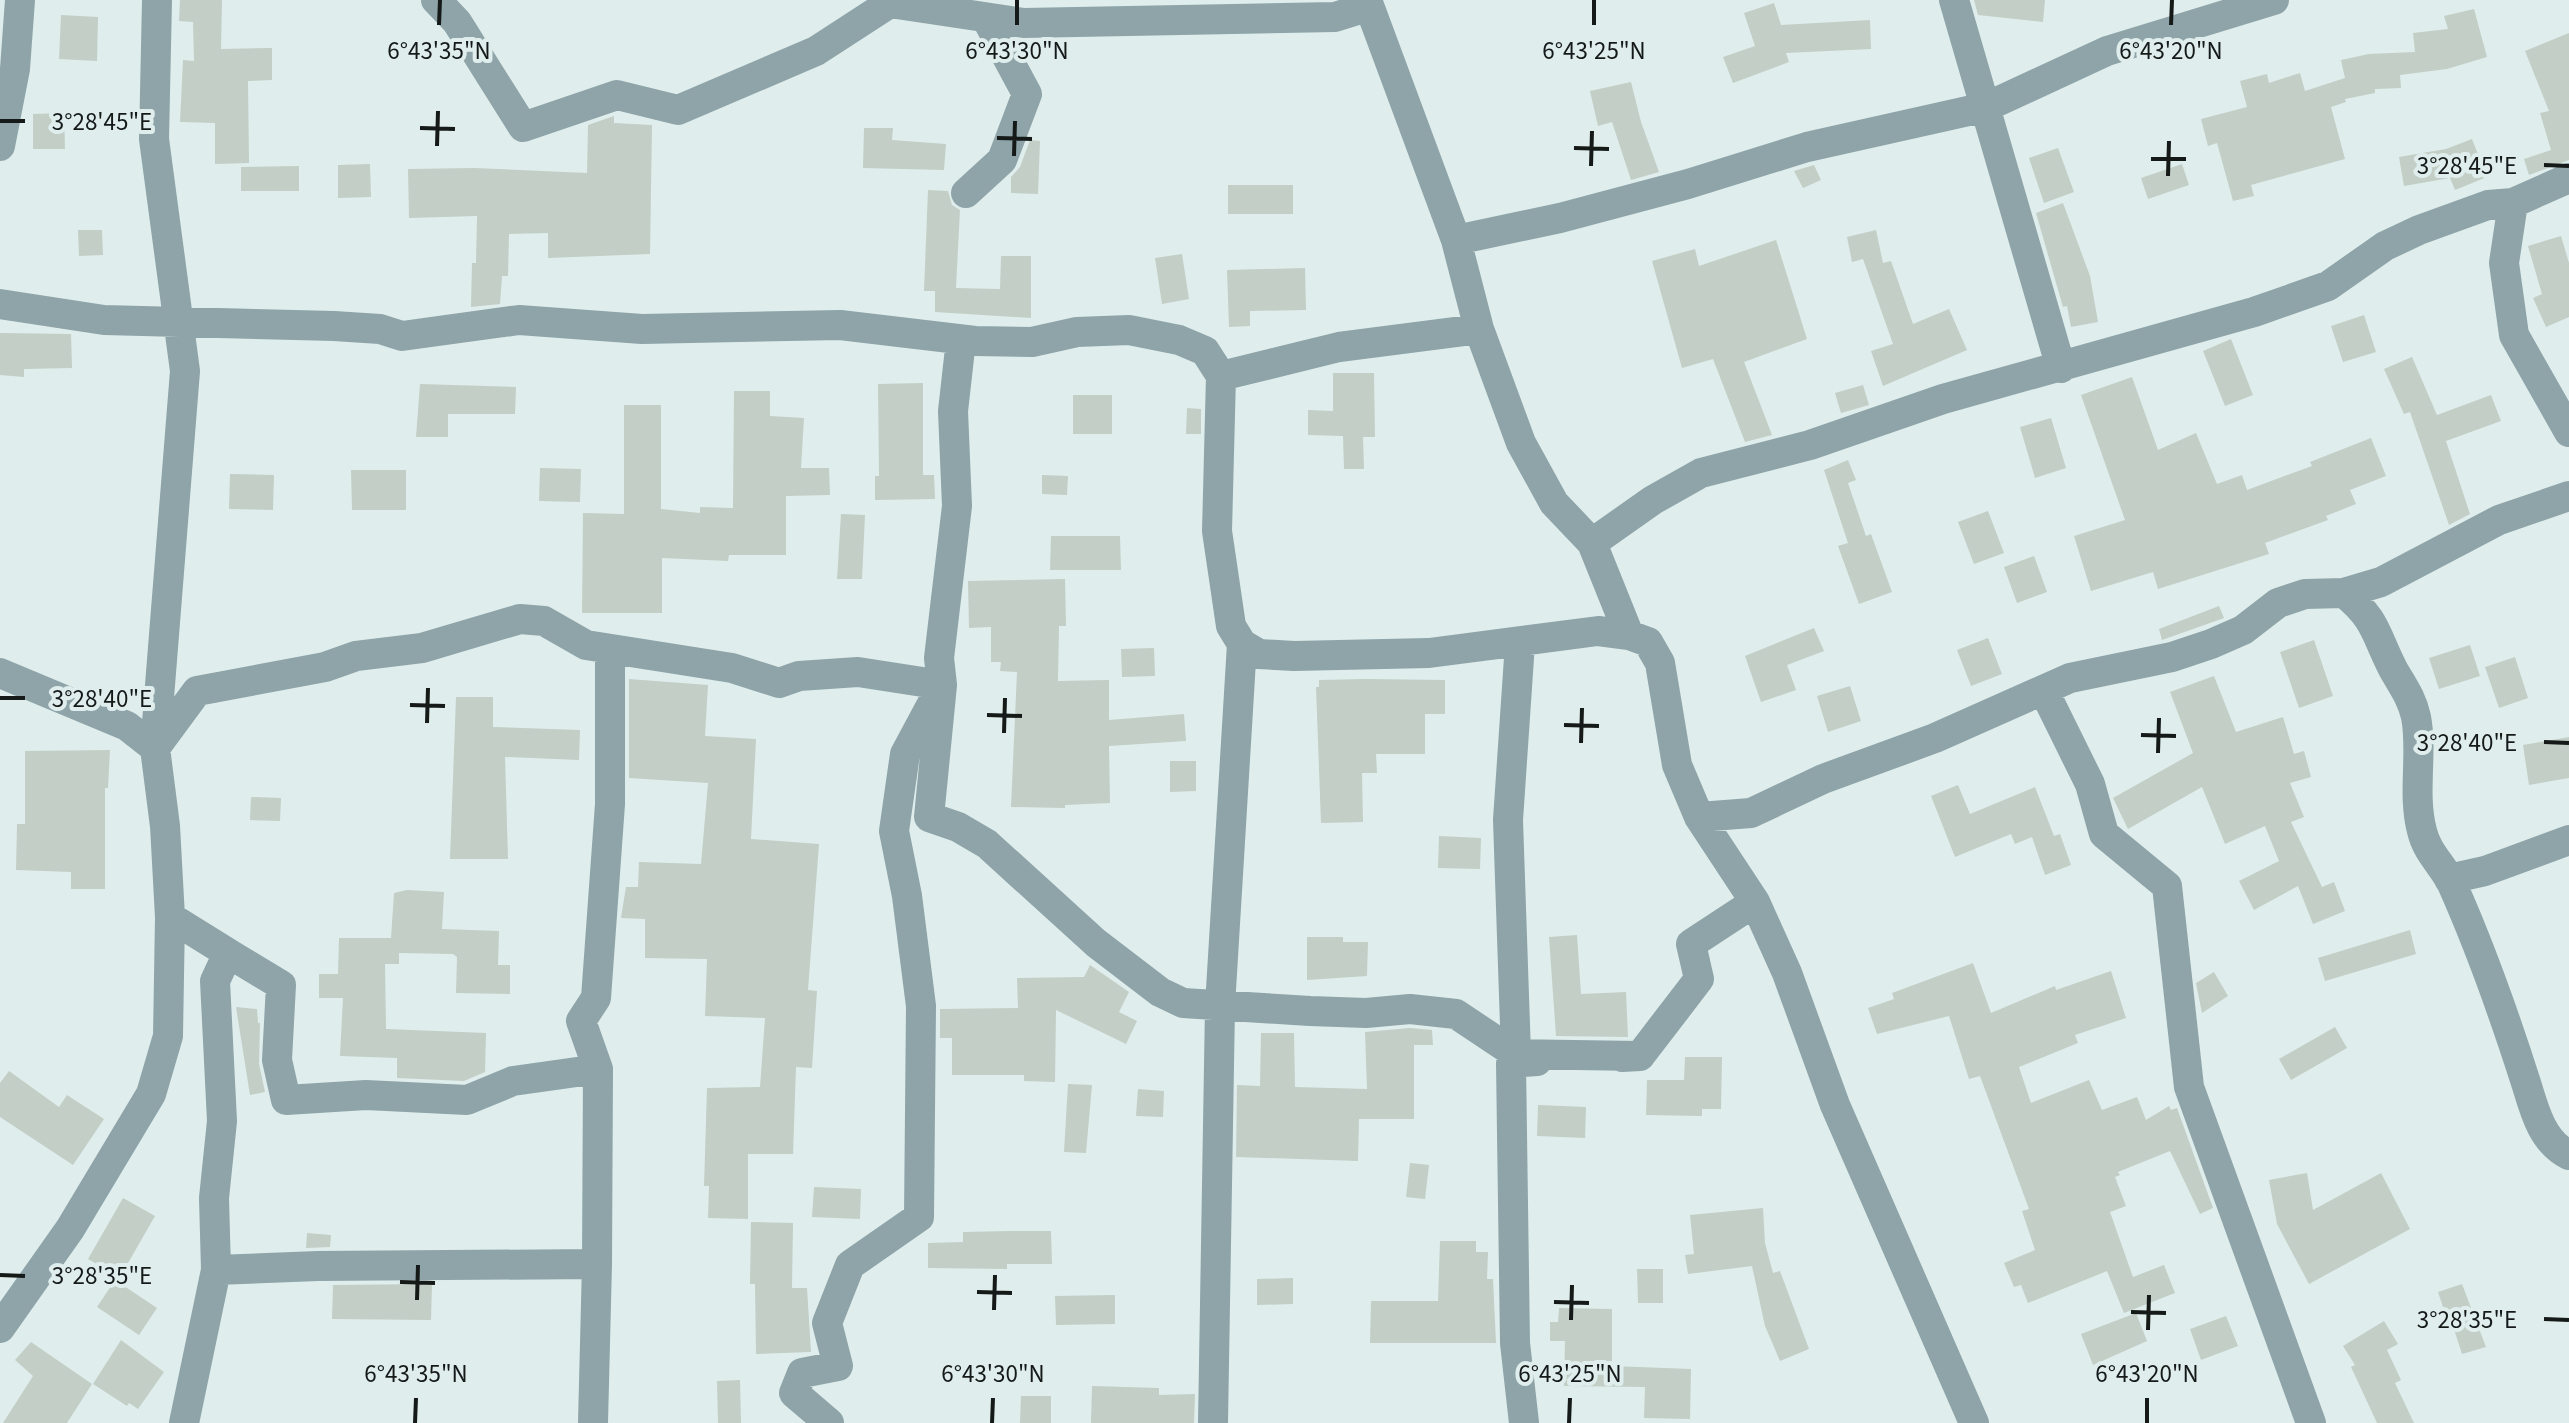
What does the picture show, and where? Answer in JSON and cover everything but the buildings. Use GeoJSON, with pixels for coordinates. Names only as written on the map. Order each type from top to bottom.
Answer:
{"type":"FeatureCollection","features":[{"type":"Feature","properties":{"kind":"street"},"geometry":{"type":"LineString","coordinates":[[0,146],[15,69],[20,0]]}},
{"type":"Feature","properties":{"kind":"street"},"geometry":{"type":"LineString","coordinates":[[0,1328],[70,1229],[151,1094],[168,1036],[170,918],[165,826],[154,748],[185,371],[154,138],[157,0]]}},
{"type":"Feature","properties":{"kind":"street"},"geometry":{"type":"LineString","coordinates":[[436,0],[457,22],[523,127],[617,96],[678,110],[816,51],[890,3],[1024,23],[1335,18],[1367,3],[1456,240],[1479,329],[1522,443],[1554,503],[1592,542],[1628,634]]}},
{"type":"Feature","properties":{"kind":"street"},"geometry":{"type":"LineString","coordinates":[[1954,0],[2061,368]]}},
{"type":"Feature","properties":{"kind":"street"},"geometry":{"type":"LineString","coordinates":[[1456,240],[1560,218],[1807,148],[1986,107],[2107,51],[2274,0]]}},
{"type":"Feature","properties":{"kind":"street"},"geometry":{"type":"LineString","coordinates":[[966,192],[1002,160],[1027,94],[986,18]]}},
{"type":"Feature","properties":{"kind":"street"},"geometry":{"type":"LineString","coordinates":[[1592,542],[1701,472],[1810,444],[1943,400],[2254,312],[2328,286],[2385,246],[2420,230],[2488,206],[2514,202],[2569,178]]}},
{"type":"Feature","properties":{"kind":"street"},"geometry":{"type":"LineString","coordinates":[[2514,202],[2504,263],[2514,335],[2569,432]]}},
{"type":"Feature","properties":{"kind":"street"},"geometry":{"type":"LineString","coordinates":[[0,304],[104,320],[334,326],[380,329],[402,336],[520,320],[642,330],[840,326],[961,340],[1032,342],[1077,332],[1130,330],[1179,340],[1205,351],[1221,376],[1217,532],[1230,626],[1242,644],[1259,654],[1294,656],[1429,653],[1598,631],[1628,634],[1648,642],[1660,663],[1677,766],[1700,816],[1755,902],[1787,972],[1835,1105],[1974,1423]]}},
{"type":"Feature","properties":{"kind":"street"},"geometry":{"type":"LineString","coordinates":[[1221,376],[1340,346],[1479,329]]}},
{"type":"Feature","properties":{"kind":"street"},"geometry":{"type":"LineString","coordinates":[[961,340],[953,411],[957,506],[939,658],[942,685],[929,817],[988,844],[1096,943],[1160,992],[1183,1003],[1366,1014],[1410,1009],[1456,1014],[1516,1054],[1640,1056]]}},
{"type":"Feature","properties":{"kind":"street"},"geometry":{"type":"LineString","coordinates":[[1700,816],[1752,813],[1824,779],[1935,738],[2070,678],[2172,657],[2211,644],[2243,630],[2278,603],[2304,594],[2344,593],[2381,582],[2499,520],[2569,496]]}},
{"type":"Feature","properties":{"kind":"street"},"geometry":{"type":"LineString","coordinates":[[2344,593],[2366,611],[2409,694],[2417,719],[2417,793],[2422,832],[2430,854],[2449,879],[2508,1028],[2536,1114],[2553,1147],[2569,1154]]}},
{"type":"Feature","properties":{"kind":"street"},"geometry":{"type":"LineString","coordinates":[[154,748],[197,690],[325,667],[356,656],[422,648],[520,619],[544,621],[586,646],[732,668],[779,683],[799,676],[858,672],[942,685]]}},
{"type":"Feature","properties":{"kind":"street"},"geometry":{"type":"LineString","coordinates":[[1516,1054],[1508,820],[1520,643]]}},
{"type":"Feature","properties":{"kind":"street"},"geometry":{"type":"LineString","coordinates":[[1213,1423],[1220,1006],[1242,644]]}},
{"type":"Feature","properties":{"kind":"street"},"geometry":{"type":"LineString","coordinates":[[594,1423],[598,1069],[581,1021],[596,998],[610,804],[610,650]]}},
{"type":"Feature","properties":{"kind":"street"},"geometry":{"type":"LineString","coordinates":[[0,673],[127,726],[154,748]]}},
{"type":"Feature","properties":{"kind":"street"},"geometry":{"type":"LineString","coordinates":[[829,1423],[794,1393],[802,1373],[838,1366],[828,1323],[850,1265],[919,1217],[921,1006],[894,831],[905,754],[942,685]]}},
{"type":"Feature","properties":{"kind":"street"},"geometry":{"type":"LineString","coordinates":[[2044,691],[2090,784],[2104,834],[2167,886],[2189,1087],[2311,1423]]}},
{"type":"Feature","properties":{"kind":"street"},"geometry":{"type":"LineString","coordinates":[[1732,863],[1752,813]]}},
{"type":"Feature","properties":{"kind":"street"},"geometry":{"type":"LineString","coordinates":[[2449,879],[2569,840]]}},
{"type":"Feature","properties":{"kind":"street"},"geometry":{"type":"LineString","coordinates":[[1524,1423],[1515,1344],[1511,1062],[1640,1056],[1700,980],[1691,944],[1755,902]]}},
{"type":"Feature","properties":{"kind":"street"},"geometry":{"type":"LineString","coordinates":[[170,918],[281,986],[277,1060],[286,1100],[366,1095],[467,1100],[513,1081],[598,1069]]}},
{"type":"Feature","properties":{"kind":"street"},"geometry":{"type":"LineString","coordinates":[[184,1423],[216,1270],[214,1198],[222,1120],[214,993],[215,981],[228,953]]}},
{"type":"Feature","properties":{"kind":"street"},"geometry":{"type":"LineString","coordinates":[[216,1270],[597,1264]]}}]}
